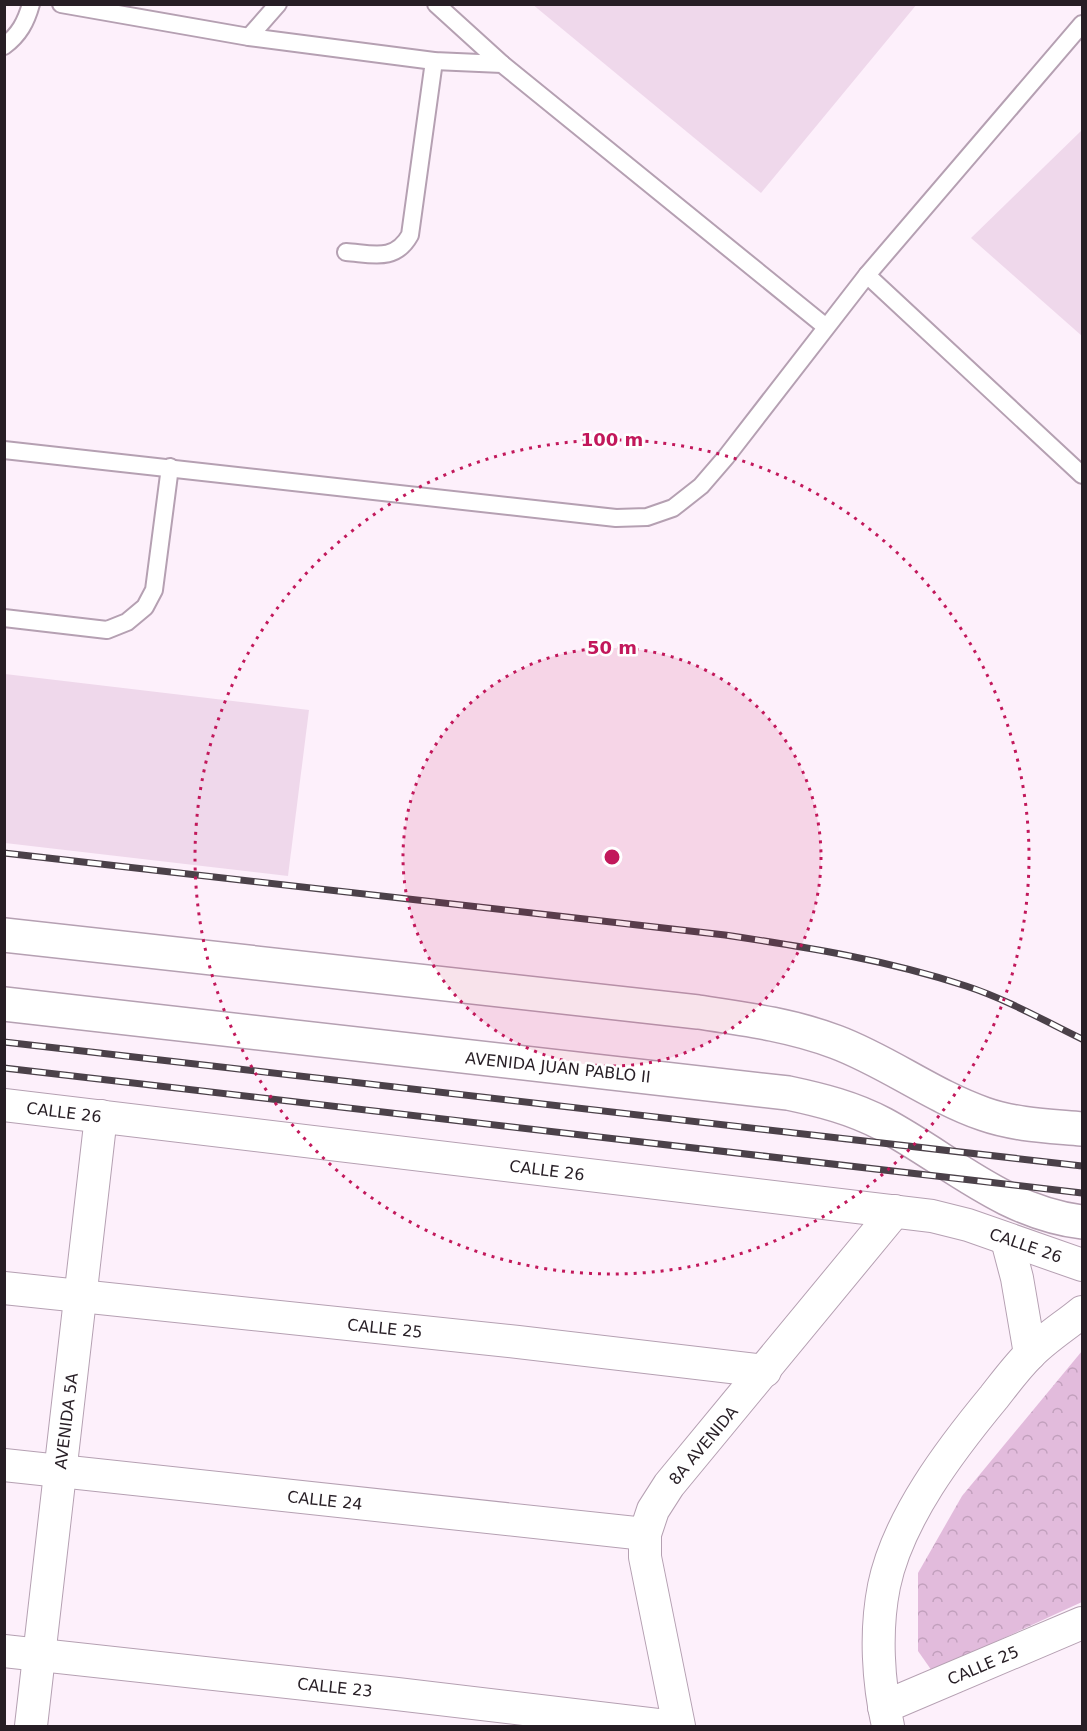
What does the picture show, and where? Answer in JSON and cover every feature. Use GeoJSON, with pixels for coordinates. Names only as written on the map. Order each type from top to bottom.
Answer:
{"type":"FeatureCollection","features":[{"type":"Feature","properties":{"kind":"main road"},"geometry":{"type":"LineString","coordinates":[[4,935],[698,1012],[780,1024],[837,1042],[954,1101],[985,1114],[1021,1122],[1083,1129]]}},
{"type":"Feature","properties":{"kind":"main road","name":"AVENIDA JUAN PABLO II"},"geometry":{"type":"LineString","coordinates":[[4,1004],[788,1093],[837,1104],[882,1123],[1003,1198],[1036,1211],[1083,1221]]}},
{"type":"Feature","properties":{"kind":"street","name":"CALLE 26"},"geometry":{"type":"LineString","coordinates":[[4,1105],[932,1216],[968,1226],[1083,1266]]}},
{"type":"Feature","properties":{"kind":"street","name":"AVENIDA 5A"},"geometry":{"type":"LineString","coordinates":[[31,1726],[102,1116]]}},
{"type":"Feature","properties":{"kind":"street","name":"8A AVENIDA"},"geometry":{"type":"LineString","coordinates":[[679,1726],[645,1557],[645,1534],[653,1510],[669,1485],[895,1211]]}},
{"type":"Feature","properties":{"kind":"street"},"geometry":{"type":"LineString","coordinates":[[1007,1240],[1017,1278],[1030,1354]]}},
{"type":"Feature","properties":{"kind":"street","name":"CALLE 25"},"geometry":{"type":"LineString","coordinates":[[4,1288],[518,1342],[765,1371]]}},
{"type":"Feature","properties":{"kind":"street"},"geometry":{"type":"LineString","coordinates":[[886,1717],[879,1642],[884,1585],[900,1536],[935,1474],[967,1429],[1030,1354],[1083,1312]]}},
{"type":"Feature","properties":{"kind":"street","name":"CALLE 24"},"geometry":{"type":"LineString","coordinates":[[4,1465],[645,1534]]}},
{"type":"Feature","properties":{"kind":"street","name":"CALLE 25"},"geometry":{"type":"LineString","coordinates":[[886,1717],[1083,1623]]}},
{"type":"Feature","properties":{"kind":"street","name":"CALLE 23"},"geometry":{"type":"LineString","coordinates":[[4,1651],[666,1726]]}},
{"type":"Feature","properties":{"kind":"lane"},"geometry":{"type":"LineString","coordinates":[[4,46],[14,39],[26,21],[31,4]]}},
{"type":"Feature","properties":{"kind":"lane"},"geometry":{"type":"LineString","coordinates":[[61,4],[249,37],[434,61],[502,64]]}},
{"type":"Feature","properties":{"kind":"lane"},"geometry":{"type":"LineString","coordinates":[[249,37],[278,4]]}},
{"type":"Feature","properties":{"kind":"lane"},"geometry":{"type":"LineString","coordinates":[[436,4],[502,64],[826,327]]}},
{"type":"Feature","properties":{"kind":"lane"},"geometry":{"type":"LineString","coordinates":[[4,450],[616,518],[647,518],[673,508],[701,486],[726,457],[867,275],[1083,24]]}},
{"type":"Feature","properties":{"kind":"lane"},"geometry":{"type":"LineString","coordinates":[[346,252],[387,255],[404,246],[410,235],[434,61]]}},
{"type":"Feature","properties":{"kind":"lane"},"geometry":{"type":"LineString","coordinates":[[867,275],[1083,475]]}},
{"type":"Feature","properties":{"kind":"lane"},"geometry":{"type":"LineString","coordinates":[[4,618],[107,630],[127,622],[145,607],[154,590],[170,467]]}},
{"type":"Feature","properties":{"kind":"green space"},"geometry":{"type":"Polygon","coordinates":[[[1082,1351],[1082,1602],[932,1671],[918,1651],[918,1573],[962,1496],[1082,1351]]]}},
{"type":"Feature","properties":{"kind":"building"},"geometry":{"type":"Polygon","coordinates":[[[532,4],[917,4],[761,193],[532,4]]]}},
{"type":"Feature","properties":{"kind":"building"},"geometry":{"type":"Polygon","coordinates":[[[1082,130],[1082,336],[971,238],[1082,130]]]}},
{"type":"Feature","properties":{"kind":"building"},"geometry":{"type":"Polygon","coordinates":[[[5,674],[309,710],[288,876],[5,843],[5,674]]]}},
{"type":"Feature","properties":{"kind":"railway"},"geometry":{"type":"LineString","coordinates":[[4,853],[725,935],[816,950],[906,969],[981,991],[1082,1039]]}},
{"type":"Feature","properties":{"kind":"railway"},"geometry":{"type":"LineString","coordinates":[[4,1042],[1082,1166]]}},
{"type":"Feature","properties":{"kind":"railway"},"geometry":{"type":"LineString","coordinates":[[4,1068],[1082,1193]]}}]}
